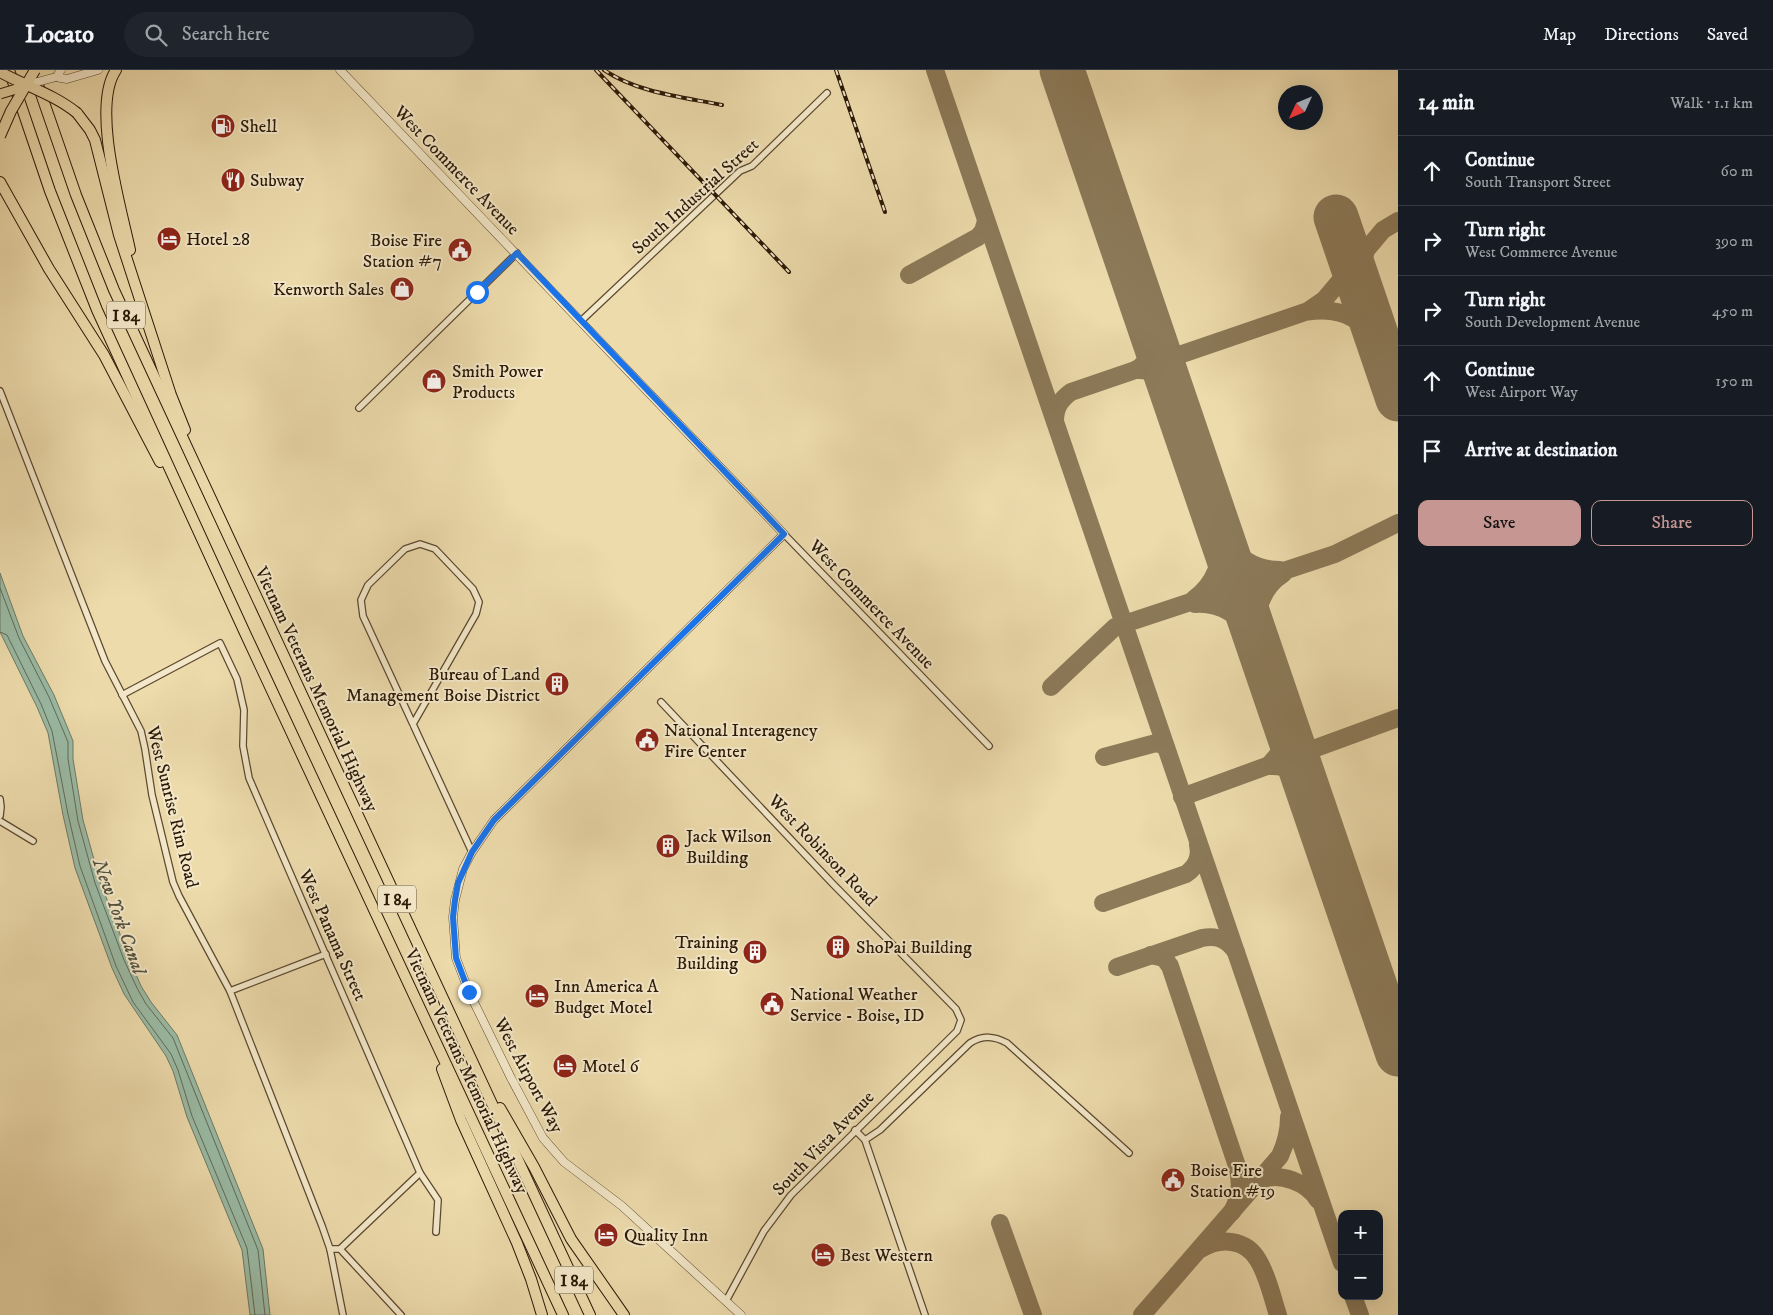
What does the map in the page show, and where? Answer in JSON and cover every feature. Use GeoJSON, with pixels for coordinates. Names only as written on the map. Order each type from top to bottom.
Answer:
{"type":"FeatureCollection","features":[{"type":"Feature","properties":{"kind":"highway","name":"Vietnam Veterans Memorial Highway"},"geometry":{"type":"LineString","coordinates":[[9,70],[50,191],[97,310],[245,633],[563,1315]]}},
{"type":"Feature","properties":{"kind":"highway","name":"Vietnam Veterans Memorial Highway"},"geometry":{"type":"LineString","coordinates":[[34,70],[76,194],[114,290],[590,1315]]}},
{"type":"Feature","properties":{"kind":"highway"},"geometry":{"type":"LineString","coordinates":[[0,136],[11,111],[34,70]]}},
{"type":"Feature","properties":{"kind":"highway"},"geometry":{"type":"LineString","coordinates":[[116,70],[108,87],[109,144],[111,162],[140,298]]}},
{"type":"Feature","properties":{"kind":"highway"},"geometry":{"type":"LineString","coordinates":[[0,72],[66,104],[90,130],[95,140],[119,235],[171,394],[236,553]]}},
{"type":"Feature","properties":{"kind":"highway"},"geometry":{"type":"LineString","coordinates":[[0,182],[50,269],[104,355],[245,633]]}},
{"type":"Feature","properties":{"kind":"highway"},"geometry":{"type":"LineString","coordinates":[[0,196],[50,269]]}},
{"type":"Feature","properties":{"kind":"highway"},"geometry":{"type":"LineString","coordinates":[[416,1000],[461,1120],[525,1262],[542,1315]]}},
{"type":"Feature","properties":{"kind":"highway"},"geometry":{"type":"LineString","coordinates":[[465,1046],[534,1167],[571,1239],[624,1315]]}},
{"type":"Feature","properties":{"kind":"main road"},"geometry":{"type":"LineString","coordinates":[[0,94],[26,86]]}},
{"type":"Feature","properties":{"kind":"street"},"geometry":{"type":"LineString","coordinates":[[26,86],[58,73],[67,79],[98,70]]}},
{"type":"Feature","properties":{"kind":"street","name":"West Commerce Avenue"},"geometry":{"type":"LineString","coordinates":[[340,70],[989,746]]}},
{"type":"Feature","properties":{"kind":"street","name":"South Industrial Street"},"geometry":{"type":"LineString","coordinates":[[581,321],[740,171],[752,166],[827,93]]}},
{"type":"Feature","properties":{"kind":"street"},"geometry":{"type":"LineString","coordinates":[[358,408],[517,253]]}},
{"type":"Feature","properties":{"kind":"street","name":"West Sunrise Rim Road"},"geometry":{"type":"LineString","coordinates":[[0,391],[105,662],[141,731],[146,750],[152,795],[173,882],[230,991],[319,1216],[330,1249],[343,1315]]}},
{"type":"Feature","properties":{"kind":"street","name":"West Airport Way"},"geometry":{"type":"LineString","coordinates":[[741,1315],[622,1206],[564,1162],[544,1138],[469,992],[456,958],[453,917],[458,883],[472,852],[494,820],[784,534]]}},
{"type":"Feature","properties":{"kind":"street"},"geometry":{"type":"LineString","coordinates":[[413,724],[476,614],[479,602],[473,589],[435,549],[420,544],[405,549],[368,585],[361,600],[363,616],[472,852]]}},
{"type":"Feature","properties":{"kind":"street","name":"West Panama Street"},"geometry":{"type":"LineString","coordinates":[[122,695],[220,643],[237,679],[244,710],[243,746],[249,778],[420,1172],[438,1200],[436,1232]]}},
{"type":"Feature","properties":{"kind":"street","name":"West Robinson Road"},"geometry":{"type":"LineString","coordinates":[[661,702],[832,883],[956,1009],[961,1020]]}},
{"type":"Feature","properties":{"kind":"street"},"geometry":{"type":"LineString","coordinates":[[0,799],[0,816]]}},
{"type":"Feature","properties":{"kind":"street"},"geometry":{"type":"LineString","coordinates":[[0,821],[33,841]]}},
{"type":"Feature","properties":{"kind":"street"},"geometry":{"type":"LineString","coordinates":[[230,991],[326,954]]}},
{"type":"Feature","properties":{"kind":"street","name":"South Vista Avenue"},"geometry":{"type":"LineString","coordinates":[[726,1301],[771,1220],[807,1178],[957,1031],[961,1020]]}},
{"type":"Feature","properties":{"kind":"street"},"geometry":{"type":"LineString","coordinates":[[865,1140],[880,1130],[970,1043],[986,1037],[997,1038],[1007,1043],[1129,1152]]}},
{"type":"Feature","properties":{"kind":"street"},"geometry":{"type":"LineString","coordinates":[[855,1130],[865,1140],[925,1315]]}},
{"type":"Feature","properties":{"kind":"street"},"geometry":{"type":"LineString","coordinates":[[340,1250],[420,1172]]}},
{"type":"Feature","properties":{"kind":"street"},"geometry":{"type":"LineString","coordinates":[[330,1249],[340,1250],[401,1315]]}},
{"type":"Feature","properties":{"kind":"water"},"geometry":{"type":"Polygon","coordinates":[[[0,573],[23,636],[54,695],[73,741],[73,759],[83,820],[100,881],[129,958],[141,986],[177,1035],[263,1249],[270,1315],[250,1315],[242,1250],[187,1117],[173,1071],[166,1056],[124,994],[112,968],[75,868],[48,733],[0,632],[0,573]]]}},
{"type":"Feature","properties":{"kind":"taxiway"},"geometry":{"type":"LineString","coordinates":[[935,70],[1339,1255]]}},
{"type":"Feature","properties":{"kind":"taxiway"},"geometry":{"type":"LineString","coordinates":[[909,275],[978,237],[983,231],[986,221]]}},
{"type":"Feature","properties":{"kind":"taxiway"},"geometry":{"type":"LineString","coordinates":[[1308,311],[1324,300],[1383,230],[1398,221]]}},
{"type":"Feature","properties":{"kind":"taxiway"},"geometry":{"type":"LineString","coordinates":[[1361,291],[1361,271],[1365,254]]}},
{"type":"Feature","properties":{"kind":"taxiway"},"geometry":{"type":"LineString","coordinates":[[1055,421],[1059,405],[1071,392],[1305,312],[1332,311],[1353,318],[1370,333],[1384,356]]}},
{"type":"Feature","properties":{"kind":"taxiway"},"geometry":{"type":"LineString","coordinates":[[1136,370],[1145,362],[1150,352],[1151,329]]}},
{"type":"Feature","properties":{"kind":"taxiway"},"geometry":{"type":"LineString","coordinates":[[1136,370],[1148,371],[1158,376],[1172,393]]}},
{"type":"Feature","properties":{"kind":"taxiway"},"geometry":{"type":"LineString","coordinates":[[1051,687],[1115,627],[1335,554],[1398,523]]}},
{"type":"Feature","properties":{"kind":"taxiway"},"geometry":{"type":"LineString","coordinates":[[1220,535],[1232,549],[1246,560],[1261,567],[1280,570]]}},
{"type":"Feature","properties":{"kind":"taxiway"},"geometry":{"type":"LineString","coordinates":[[1194,599],[1202,593],[1213,579],[1219,562],[1220,535]]}},
{"type":"Feature","properties":{"kind":"taxiway"},"geometry":{"type":"LineString","coordinates":[[1255,636],[1256,618],[1264,593],[1283,574]]}},
{"type":"Feature","properties":{"kind":"taxiway"},"geometry":{"type":"LineString","coordinates":[[1195,604],[1214,605],[1230,612],[1255,636]]}},
{"type":"Feature","properties":{"kind":"taxiway"},"geometry":{"type":"LineString","coordinates":[[1182,797],[1398,718]]}},
{"type":"Feature","properties":{"kind":"taxiway"},"geometry":{"type":"LineString","coordinates":[[1269,765],[1281,751],[1285,725]]}},
{"type":"Feature","properties":{"kind":"taxiway"},"geometry":{"type":"LineString","coordinates":[[1104,757],[1156,743],[1166,748]]}},
{"type":"Feature","properties":{"kind":"taxiway"},"geometry":{"type":"LineString","coordinates":[[1269,766],[1288,768],[1307,789]]}},
{"type":"Feature","properties":{"kind":"taxiway"},"geometry":{"type":"LineString","coordinates":[[1103,903],[1186,874],[1197,862],[1199,854],[1198,845]]}},
{"type":"Feature","properties":{"kind":"taxiway"},"geometry":{"type":"LineString","coordinates":[[1117,967],[1207,937],[1225,941],[1236,952]]}},
{"type":"Feature","properties":{"kind":"taxiway"},"geometry":{"type":"LineString","coordinates":[[1151,955],[1164,958],[1170,966],[1237,1166],[1239,1190],[1232,1212]]}},
{"type":"Feature","properties":{"kind":"taxiway"},"geometry":{"type":"LineString","coordinates":[[1142,1315],[1280,1156],[1287,1137],[1289,1117]]}},
{"type":"Feature","properties":{"kind":"taxiway"},"geometry":{"type":"LineString","coordinates":[[1260,1180],[1276,1177],[1292,1180],[1307,1188],[1318,1200]]}},
{"type":"Feature","properties":{"kind":"taxiway"},"geometry":{"type":"LineString","coordinates":[[1000,1223],[1033,1315]]}},
{"type":"Feature","properties":{"kind":"taxiway"},"geometry":{"type":"LineString","coordinates":[[1201,1249],[1216,1243],[1232,1242],[1240,1244],[1253,1253],[1270,1287],[1278,1315]]}},
{"type":"Feature","properties":{"kind":"taxiway"},"geometry":{"type":"LineString","coordinates":[[1354,1300],[1360,1315]]}},
{"type":"Feature","properties":{"kind":"runway"},"geometry":{"type":"LineString","coordinates":[[1062,70],[1398,1054]]}},
{"type":"Feature","properties":{"kind":"runway"},"geometry":{"type":"LineString","coordinates":[[1336,217],[1398,399]]}},
{"type":"Feature","properties":{"kind":"railway"},"geometry":{"type":"LineString","coordinates":[[596,70],[789,272]]}},
{"type":"Feature","properties":{"kind":"railway"},"geometry":{"type":"LineString","coordinates":[[604,70],[617,78],[646,89],[722,105]]}},
{"type":"Feature","properties":{"kind":"railway"},"geometry":{"type":"LineString","coordinates":[[836,70],[885,212]]}},
{"type":"Feature","properties":{"kind":"place","name":"Shell"},"geometry":{"type":"Point","coordinates":[223,126]}},
{"type":"Feature","properties":{"kind":"place","name":"Subway"},"geometry":{"type":"Point","coordinates":[233,180]}},
{"type":"Feature","properties":{"kind":"place","name":"Hotel 28"},"geometry":{"type":"Point","coordinates":[169,239]}},
{"type":"Feature","properties":{"kind":"place","name":"Boise Fire Station #7"},"geometry":{"type":"Point","coordinates":[460,250]}},
{"type":"Feature","properties":{"kind":"place","name":"Kenworth Sales"},"geometry":{"type":"Point","coordinates":[402,289]}},
{"type":"Feature","properties":{"kind":"place","name":"Smith Power Products"},"geometry":{"type":"Point","coordinates":[434,381]}},
{"type":"Feature","properties":{"kind":"place","name":"Bureau of Land Management Boise District"},"geometry":{"type":"Point","coordinates":[557,684]}},
{"type":"Feature","properties":{"kind":"place","name":"National Interagency Fire Center"},"geometry":{"type":"Point","coordinates":[647,740]}},
{"type":"Feature","properties":{"kind":"place","name":"Jack Wilson Building"},"geometry":{"type":"Point","coordinates":[668,846]}},
{"type":"Feature","properties":{"kind":"place","name":"ShoPai Building"},"geometry":{"type":"Point","coordinates":[838,947]}},
{"type":"Feature","properties":{"kind":"place","name":"Training Building"},"geometry":{"type":"Point","coordinates":[755,952]}},
{"type":"Feature","properties":{"kind":"place","name":"Inn America A Budget Motel"},"geometry":{"type":"Point","coordinates":[537,996]}},
{"type":"Feature","properties":{"kind":"place","name":"National Weather Service - Boise, ID"},"geometry":{"type":"Point","coordinates":[772,1004]}},
{"type":"Feature","properties":{"kind":"place","name":"Motel 6"},"geometry":{"type":"Point","coordinates":[565,1066]}},
{"type":"Feature","properties":{"kind":"place","name":"Boise Fire Station #19"},"geometry":{"type":"Point","coordinates":[1173,1180]}},
{"type":"Feature","properties":{"kind":"place","name":"Quality Inn"},"geometry":{"type":"Point","coordinates":[606,1235]}},
{"type":"Feature","properties":{"kind":"place","name":"Best Western"},"geometry":{"type":"Point","coordinates":[823,1255]}},
{"type":"Feature","properties":{"kind":"route"},"geometry":{"type":"LineString","coordinates":[[469,992],[456,958],[453,917],[455,900],[463,869],[494,820],[784,534],[517,253],[477,292]]}},
{"type":"Feature","properties":{"kind":"water label","name":"New York Canal"},"geometry":{"type":"Point","coordinates":[120,916]}}]}
